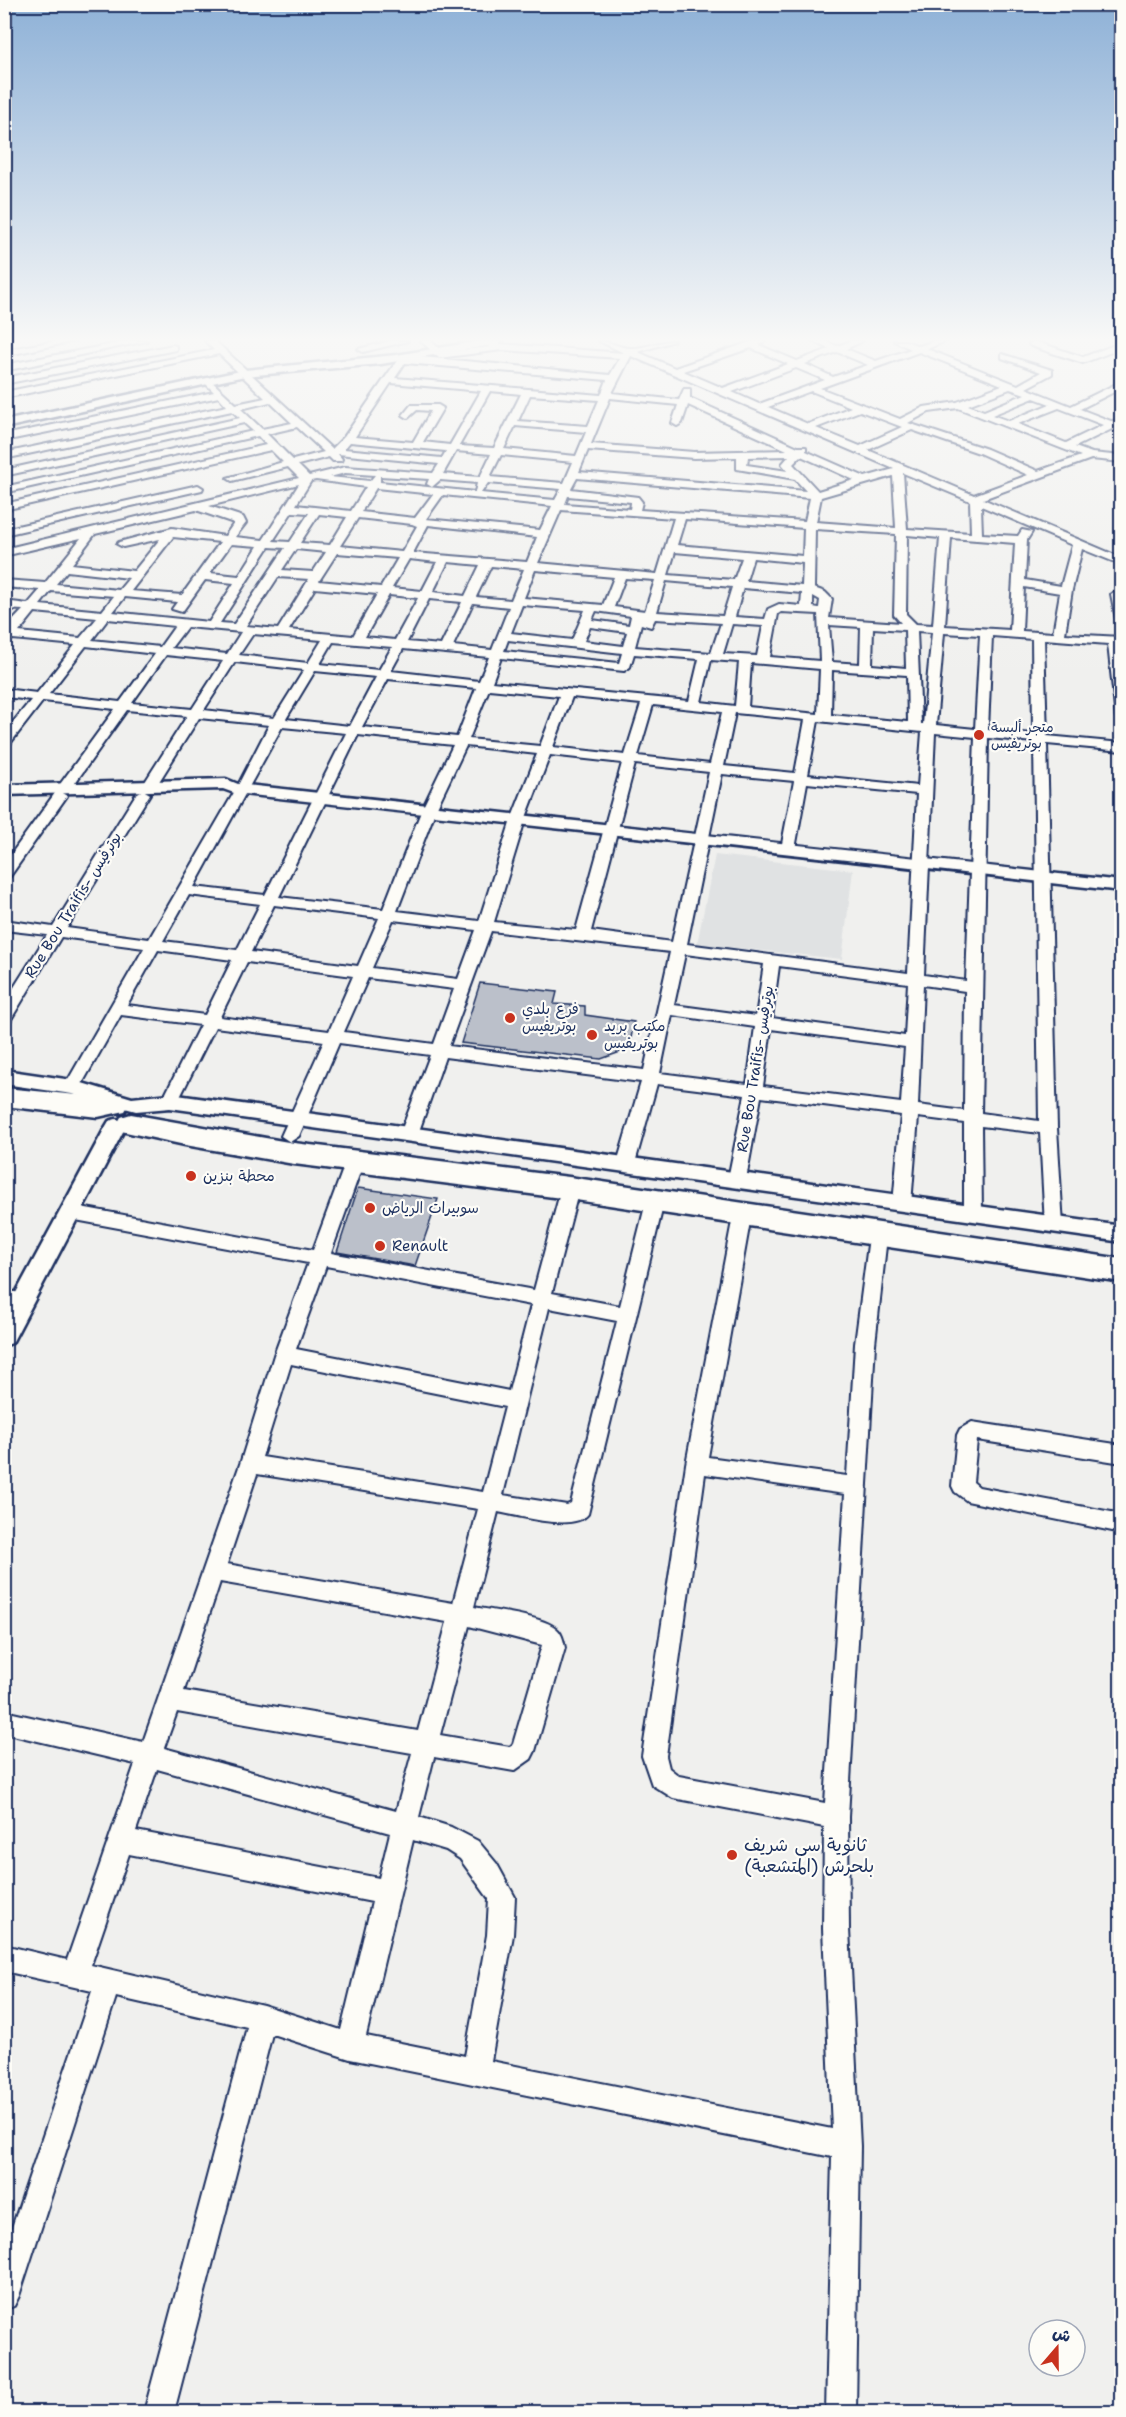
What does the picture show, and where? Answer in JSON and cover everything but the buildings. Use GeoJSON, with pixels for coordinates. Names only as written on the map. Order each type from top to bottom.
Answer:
{"type":"FeatureCollection","features":[{"type":"Feature","properties":{"kind":"highway"},"geometry":{"type":"LineString","coordinates":[[4,1097],[98,1107],[254,1146],[570,1189],[878,1237],[1122,1271]]}},
{"type":"Feature","properties":{"kind":"highway"},"geometry":{"type":"LineString","coordinates":[[4,1109],[125,1114],[293,1127],[1122,1256]]}},
{"type":"Feature","properties":{"kind":"street"},"geometry":{"type":"LineString","coordinates":[[51,454],[134,559]]}},
{"type":"Feature","properties":{"kind":"street"},"geometry":{"type":"LineString","coordinates":[[4,473],[92,454]]}},
{"type":"Feature","properties":{"kind":"street"},"geometry":{"type":"LineString","coordinates":[[4,490],[165,454],[188,478],[199,506]]}},
{"type":"Feature","properties":{"kind":"street"},"geometry":{"type":"LineString","coordinates":[[4,532],[94,510],[188,478],[214,459],[238,454]]}},
{"type":"Feature","properties":{"kind":"street"},"geometry":{"type":"LineString","coordinates":[[281,454],[310,479],[477,496],[565,493],[692,470],[743,454],[741,467],[797,476]]}},
{"type":"Feature","properties":{"kind":"street"},"geometry":{"type":"LineString","coordinates":[[232,478],[327,454]]}},
{"type":"Feature","properties":{"kind":"street"},"geometry":{"type":"LineString","coordinates":[[335,454],[345,470]]}},
{"type":"Feature","properties":{"kind":"street"},"geometry":{"type":"LineString","coordinates":[[353,454],[444,461]]}},
{"type":"Feature","properties":{"kind":"street"},"geometry":{"type":"LineString","coordinates":[[357,640],[407,555],[433,492],[436,476],[448,454]]}},
{"type":"Feature","properties":{"kind":"street"},"geometry":{"type":"LineString","coordinates":[[477,496],[495,454]]}},
{"type":"Feature","properties":{"kind":"street"},"geometry":{"type":"LineString","coordinates":[[293,1127],[388,915],[429,809],[461,743],[544,534],[582,454]]}},
{"type":"Feature","properties":{"kind":"street"},"geometry":{"type":"LineString","coordinates":[[587,454],[692,470],[816,495],[901,470]]}},
{"type":"Feature","properties":{"kind":"street"},"geometry":{"type":"LineString","coordinates":[[799,454],[787,464],[816,495]]}},
{"type":"Feature","properties":{"kind":"street"},"geometry":{"type":"LineString","coordinates":[[823,454],[864,481]]}},
{"type":"Feature","properties":{"kind":"street"},"geometry":{"type":"LineString","coordinates":[[868,454],[901,470],[975,498],[1122,562]]}},
{"type":"Feature","properties":{"kind":"street"},"geometry":{"type":"LineString","coordinates":[[989,454],[1037,475]]}},
{"type":"Feature","properties":{"kind":"street"},"geometry":{"type":"LineString","coordinates":[[1084,454],[1122,459]]}},
{"type":"Feature","properties":{"kind":"street"},"geometry":{"type":"LineString","coordinates":[[282,632],[372,487],[376,456]]}},
{"type":"Feature","properties":{"kind":"street"},"geometry":{"type":"LineString","coordinates":[[975,498],[1090,456]]}},
{"type":"Feature","properties":{"kind":"street"},"geometry":{"type":"LineString","coordinates":[[214,459],[249,493]]}},
{"type":"Feature","properties":{"kind":"street"},"geometry":{"type":"LineString","coordinates":[[4,553],[345,470],[375,470],[484,480],[565,493],[634,513],[680,517],[740,541],[809,560]]}},
{"type":"Feature","properties":{"kind":"street"},"geometry":{"type":"LineString","coordinates":[[901,470],[900,615],[911,625],[912,672],[923,729],[924,791],[911,1111],[902,1204]]}},
{"type":"Feature","properties":{"kind":"street"},"geometry":{"type":"LineString","coordinates":[[4,507],[79,490],[188,478]]}},
{"type":"Feature","properties":{"kind":"street"},"geometry":{"type":"LineString","coordinates":[[212,626],[310,479]]}},
{"type":"Feature","properties":{"kind":"street"},"geometry":{"type":"LineString","coordinates":[[807,610],[810,526],[816,495]]}},
{"type":"Feature","properties":{"kind":"street"},"geometry":{"type":"LineString","coordinates":[[975,498],[978,536]]}},
{"type":"Feature","properties":{"kind":"street"},"geometry":{"type":"LineString","coordinates":[[65,567],[134,559],[170,533],[199,506]]}},
{"type":"Feature","properties":{"kind":"street"},"geometry":{"type":"LineString","coordinates":[[170,620],[240,524],[239,519],[199,506]]}},
{"type":"Feature","properties":{"kind":"street"},"geometry":{"type":"LineString","coordinates":[[289,508],[544,534]]}},
{"type":"Feature","properties":{"kind":"street","name":"Rue Bou Traifis- بوترفيس"},"geometry":{"type":"LineString","coordinates":[[4,1017],[229,658],[275,573],[316,511]]}},
{"type":"Feature","properties":{"kind":"street"},"geometry":{"type":"LineString","coordinates":[[619,683],[633,650],[644,614],[661,577],[680,517]]}},
{"type":"Feature","properties":{"kind":"street"},"geometry":{"type":"LineString","coordinates":[[1016,633],[1021,540],[1031,524]]}},
{"type":"Feature","properties":{"kind":"street"},"geometry":{"type":"LineString","coordinates":[[671,548],[740,541],[810,526],[1021,540]]}},
{"type":"Feature","properties":{"kind":"street"},"geometry":{"type":"LineString","coordinates":[[7,637],[92,531]]}},
{"type":"Feature","properties":{"kind":"street"},"geometry":{"type":"LineString","coordinates":[[4,742],[82,642],[123,594],[134,559],[170,533],[806,590],[825,596],[826,665],[818,717],[801,778],[788,849]]}},
{"type":"Feature","properties":{"kind":"street"},"geometry":{"type":"LineString","coordinates":[[923,729],[941,627],[946,534]]}},
{"type":"Feature","properties":{"kind":"street"},"geometry":{"type":"LineString","coordinates":[[694,705],[711,656],[727,620],[737,584],[740,541]]}},
{"type":"Feature","properties":{"kind":"street"},"geometry":{"type":"LineString","coordinates":[[1059,636],[1066,590],[1078,543]]}},
{"type":"Feature","properties":{"kind":"street"},"geometry":{"type":"LineString","coordinates":[[170,1101],[240,957],[323,797],[352,732],[445,558]]}},
{"type":"Feature","properties":{"kind":"street"},"geometry":{"type":"LineString","coordinates":[[445,650],[487,562]]}},
{"type":"Feature","properties":{"kind":"street"},"geometry":{"type":"LineString","coordinates":[[275,573],[386,592],[608,608],[644,614],[769,623]]}},
{"type":"Feature","properties":{"kind":"street"},"geometry":{"type":"LineString","coordinates":[[608,608],[621,574]]}},
{"type":"Feature","properties":{"kind":"street"},"geometry":{"type":"LineString","coordinates":[[203,576],[242,580]]}},
{"type":"Feature","properties":{"kind":"street"},"geometry":{"type":"LineString","coordinates":[[4,583],[184,599]]}},
{"type":"Feature","properties":{"kind":"street"},"geometry":{"type":"LineString","coordinates":[[1019,583],[1066,590]]}},
{"type":"Feature","properties":{"kind":"street"},"geometry":{"type":"LineString","coordinates":[[1122,590],[1117,594],[1122,619]]}},
{"type":"Feature","properties":{"kind":"street"},"geometry":{"type":"LineString","coordinates":[[4,605],[495,654],[555,676],[567,693]]}},
{"type":"Feature","properties":{"kind":"street"},"geometry":{"type":"LineString","coordinates":[[576,645],[592,607]]}},
{"type":"Feature","properties":{"kind":"street"},"geometry":{"type":"LineString","coordinates":[[763,660],[769,623],[775,610],[807,610],[824,616],[867,624],[1119,640],[1122,717]]}},
{"type":"Feature","properties":{"kind":"street"},"geometry":{"type":"LineString","coordinates":[[633,650],[634,628],[644,614]]}},
{"type":"Feature","properties":{"kind":"street"},"geometry":{"type":"LineString","coordinates":[[4,875],[122,706],[184,622]]}},
{"type":"Feature","properties":{"kind":"street"},"geometry":{"type":"LineString","coordinates":[[585,623],[634,628]]}},
{"type":"Feature","properties":{"kind":"street"},"geometry":{"type":"LineString","coordinates":[[866,668],[867,624]]}},
{"type":"Feature","properties":{"kind":"street"},"geometry":{"type":"LineString","coordinates":[[973,1215],[971,1118],[975,987],[975,869],[986,631]]}},
{"type":"Feature","properties":{"kind":"street"},"geometry":{"type":"LineString","coordinates":[[1038,635],[1048,1128],[1054,1226]]}},
{"type":"Feature","properties":{"kind":"street"},"geometry":{"type":"LineString","coordinates":[[502,636],[576,645],[912,672]]}},
{"type":"Feature","properties":{"kind":"street"},"geometry":{"type":"LineString","coordinates":[[7,637],[82,642],[162,652],[312,665],[484,685],[555,676],[619,683],[648,701],[1122,747]]}},
{"type":"Feature","properties":{"kind":"street"},"geometry":{"type":"LineString","coordinates":[[72,1088],[239,788],[330,637]]}},
{"type":"Feature","properties":{"kind":"street"},"geometry":{"type":"LineString","coordinates":[[626,1163],[651,1076],[680,947],[714,770],[735,709],[745,659]]}},
{"type":"Feature","properties":{"kind":"street"},"geometry":{"type":"LineString","coordinates":[[567,693],[619,683]]}},
{"type":"Feature","properties":{"kind":"street"},"geometry":{"type":"LineString","coordinates":[[4,693],[352,732],[924,791]]}},
{"type":"Feature","properties":{"kind":"street"},"geometry":{"type":"LineString","coordinates":[[409,1134],[485,926],[518,820],[547,752],[567,693]]}},
{"type":"Feature","properties":{"kind":"street"},"geometry":{"type":"LineString","coordinates":[[582,935],[609,829],[632,761],[648,701]]}},
{"type":"Feature","properties":{"kind":"street"},"geometry":{"type":"LineString","coordinates":[[4,790],[227,791],[239,788],[518,820],[700,837],[1122,886]]}},
{"type":"Feature","properties":{"kind":"street"},"geometry":{"type":"LineString","coordinates":[[4,797],[63,792]]}},
{"type":"Feature","properties":{"kind":"street"},"geometry":{"type":"LineString","coordinates":[[184,890],[680,947],[975,987]]}},
{"type":"Feature","properties":{"kind":"street"},"geometry":{"type":"LineString","coordinates":[[4,925],[464,985]]}},
{"type":"Feature","properties":{"kind":"street","name":"Rue Bou Traifis- بوترفيس"},"geometry":{"type":"LineString","coordinates":[[737,1179],[754,1092],[772,959]]}},
{"type":"Feature","properties":{"kind":"street"},"geometry":{"type":"LineString","coordinates":[[117,1009],[1048,1128]]}},
{"type":"Feature","properties":{"kind":"street"},"geometry":{"type":"LineString","coordinates":[[666,1009],[913,1043]]}},
{"type":"Feature","properties":{"kind":"street"},"geometry":{"type":"LineString","coordinates":[[4,1077],[72,1088],[125,1114],[170,1101],[293,1127],[409,1134],[626,1163],[973,1215],[1122,1234]]}},
{"type":"Feature","properties":{"kind":"street"},"geometry":{"type":"LineString","coordinates":[[4,1336],[14,1298],[70,1212],[125,1114]]}},
{"type":"Feature","properties":{"kind":"street"},"geometry":{"type":"LineString","coordinates":[[75,1974],[250,1464],[317,1259],[355,1161]]}},
{"type":"Feature","properties":{"kind":"street"},"geometry":{"type":"LineString","coordinates":[[350,2046],[386,1893],[570,1189]]}},
{"type":"Feature","properties":{"kind":"street"},"geometry":{"type":"LineString","coordinates":[[250,1464],[567,1514],[577,1512],[581,1507],[655,1202]]}},
{"type":"Feature","properties":{"kind":"street"},"geometry":{"type":"LineString","coordinates":[[70,1212],[264,1246],[317,1259],[539,1301],[628,1315]]}},
{"type":"Feature","properties":{"kind":"street"},"geometry":{"type":"LineString","coordinates":[[742,1216],[696,1464],[654,1756],[655,1768],[667,1784],[678,1788],[836,1816]]}},
{"type":"Feature","properties":{"kind":"street"},"geometry":{"type":"LineString","coordinates":[[841,2412],[846,2146],[836,1929],[836,1816],[865,1344],[878,1237]]}},
{"type":"Feature","properties":{"kind":"street"},"geometry":{"type":"LineString","coordinates":[[284,1355],[516,1401]]}},
{"type":"Feature","properties":{"kind":"street"},"geometry":{"type":"LineString","coordinates":[[1122,1454],[972,1431],[967,1435],[962,1486],[974,1495],[1122,1524]]}},
{"type":"Feature","properties":{"kind":"street"},"geometry":{"type":"LineString","coordinates":[[696,1464],[858,1487]]}},
{"type":"Feature","properties":{"kind":"street"},"geometry":{"type":"LineString","coordinates":[[168,1699],[426,1745],[514,1759],[519,1756],[554,1648],[551,1638],[542,1632],[459,1614],[213,1571]]}},
{"type":"Feature","properties":{"kind":"street"},"geometry":{"type":"LineString","coordinates":[[4,1722],[149,1755],[404,1825],[451,1839],[469,1850],[488,1873],[502,1897],[500,1935],[476,2071]]}},
{"type":"Feature","properties":{"kind":"street"},"geometry":{"type":"LineString","coordinates":[[120,1840],[386,1893]]}},
{"type":"Feature","properties":{"kind":"street"},"geometry":{"type":"LineString","coordinates":[[4,1958],[263,2018],[350,2046],[846,2146]]}},
{"type":"Feature","properties":{"kind":"street"},"geometry":{"type":"LineString","coordinates":[[4,2296],[108,1983]]}},
{"type":"Feature","properties":{"kind":"street"},"geometry":{"type":"LineString","coordinates":[[159,2412],[263,2018]]}},
{"type":"Feature","properties":{"kind":"shaded area"},"geometry":{"type":"Polygon","coordinates":[[[715,855],[853,870],[842,959],[697,944],[715,855]]]}},
{"type":"Feature","properties":{"kind":"place","name":"متجر ألبسة بوتريفيس"},"geometry":{"type":"Point","coordinates":[979,735]}},
{"type":"Feature","properties":{"kind":"place","name":"فرع بلدي بوتريفيس"},"geometry":{"type":"Point","coordinates":[510,1018]}},
{"type":"Feature","properties":{"kind":"place","name":"مكتب بريد بوتريفيس"},"geometry":{"type":"Point","coordinates":[592,1035]}},
{"type":"Feature","properties":{"kind":"place","name":"محطة بنزين"},"geometry":{"type":"Point","coordinates":[191,1176]}},
{"type":"Feature","properties":{"kind":"place","name":"سوبيرات الرياض"},"geometry":{"type":"Point","coordinates":[370,1208]}},
{"type":"Feature","properties":{"kind":"place","name":"Renault"},"geometry":{"type":"Point","coordinates":[380,1246]}},
{"type":"Feature","properties":{"kind":"place","name":"ثانوية سي شريف بلحرش (المتشعبة)"},"geometry":{"type":"Point","coordinates":[732,1855]}}]}
